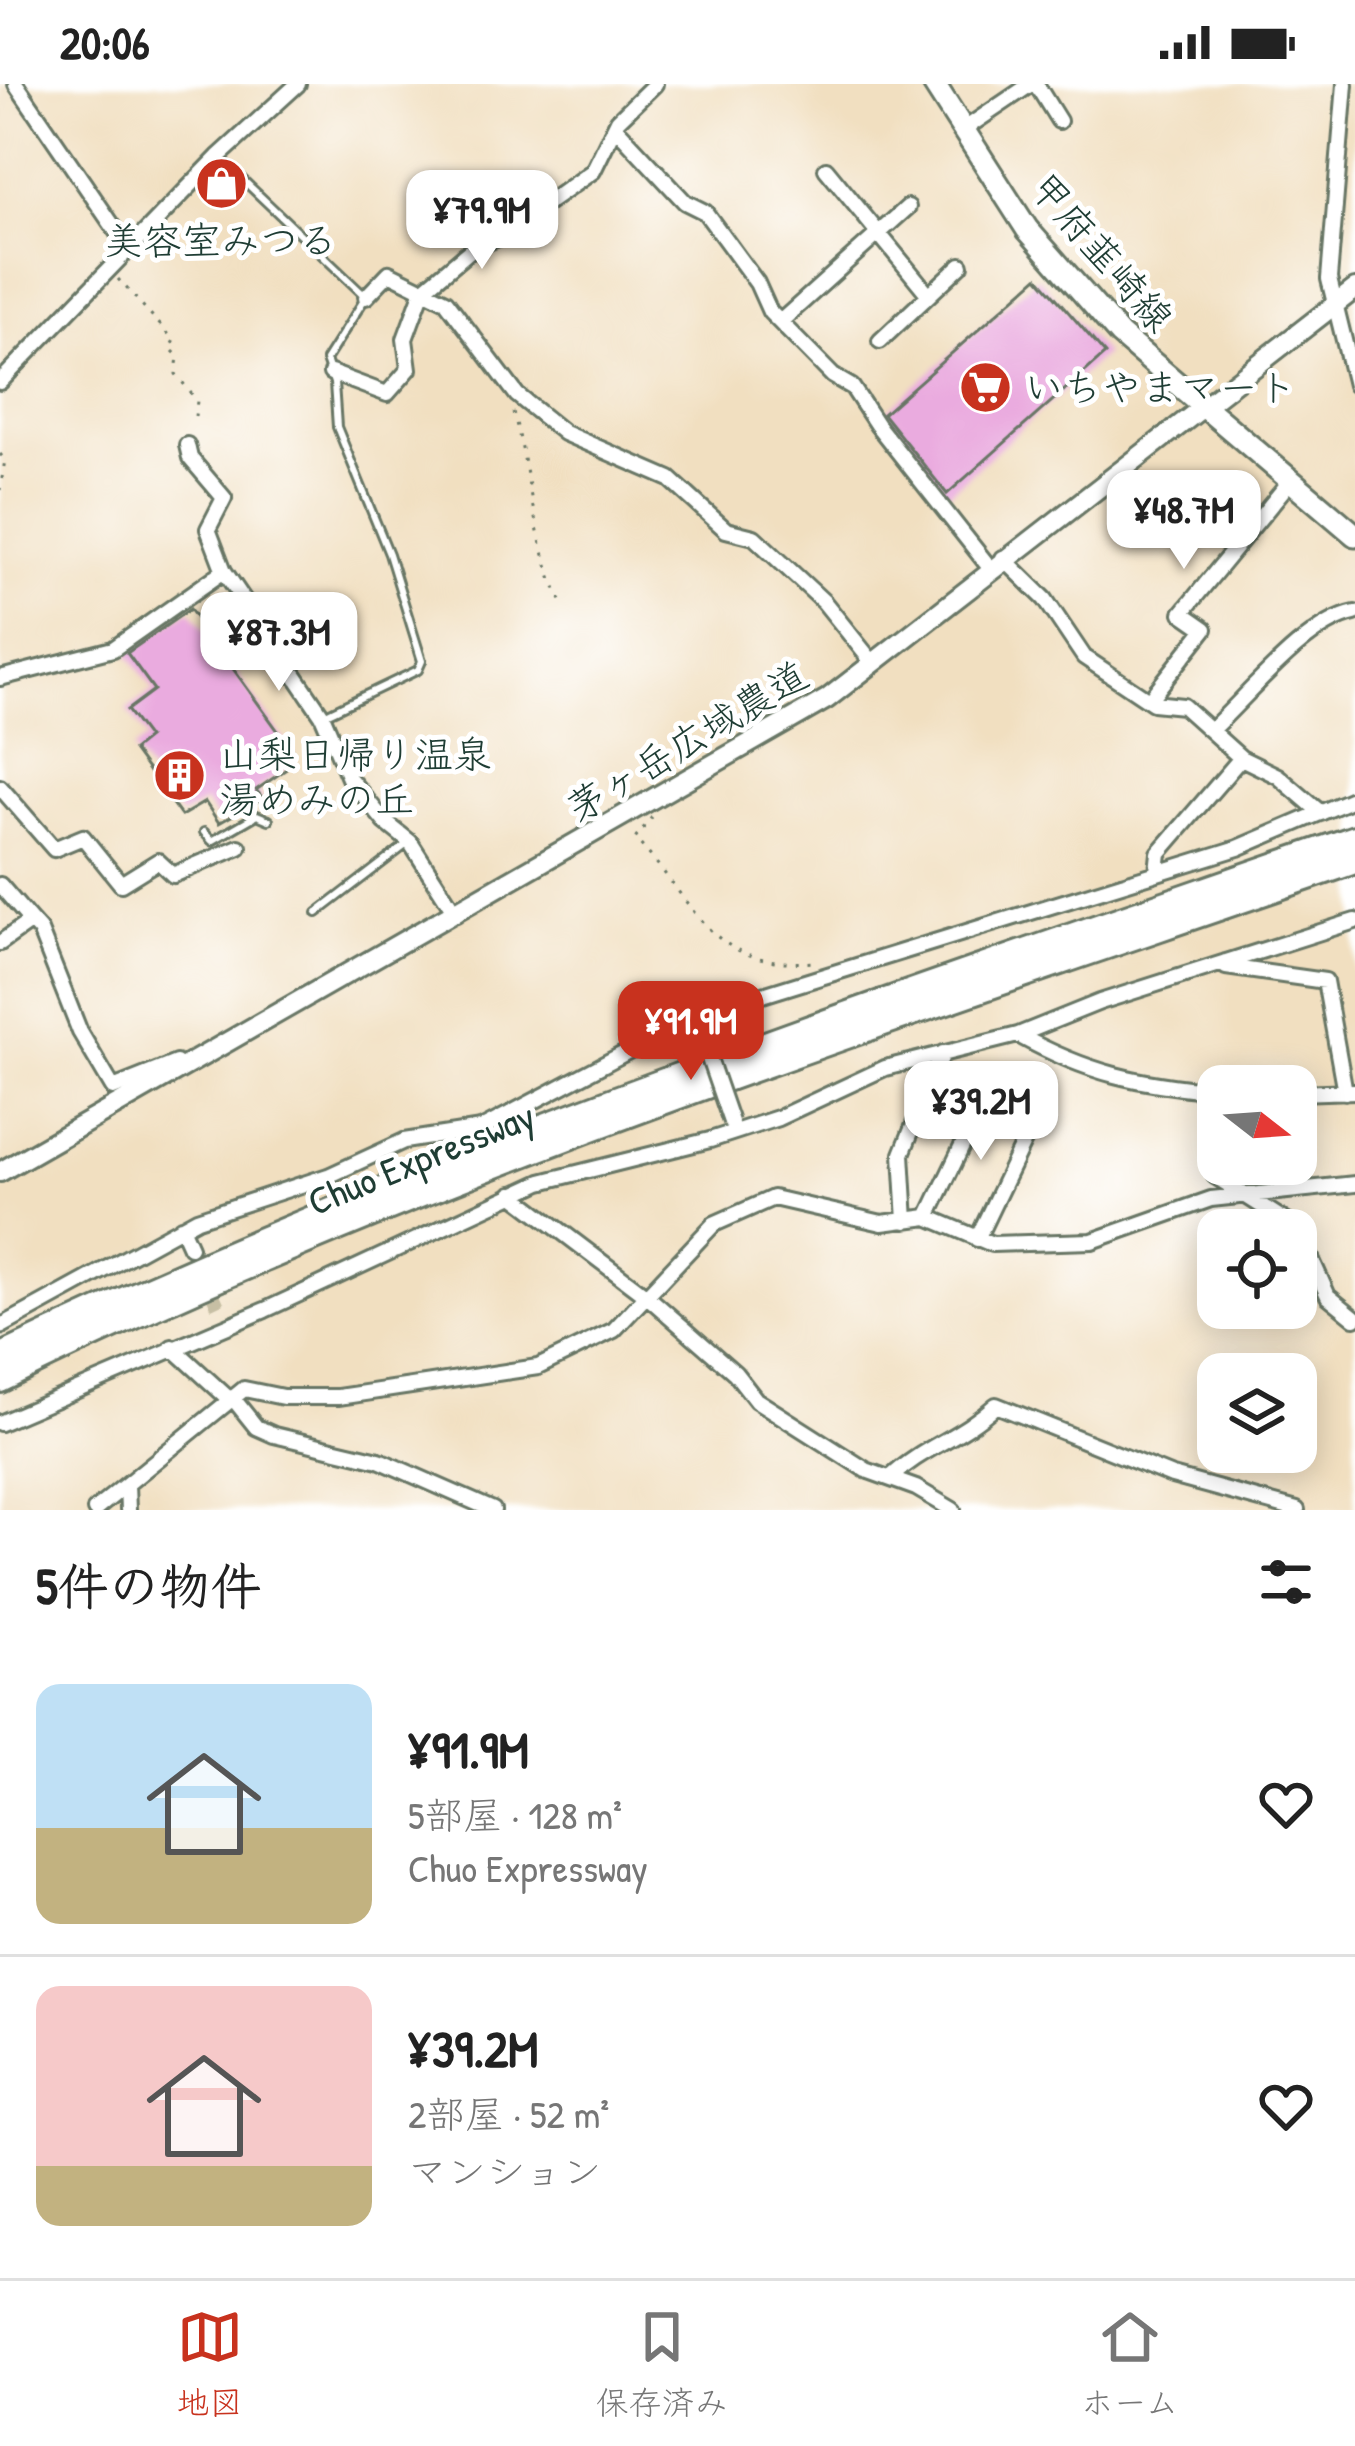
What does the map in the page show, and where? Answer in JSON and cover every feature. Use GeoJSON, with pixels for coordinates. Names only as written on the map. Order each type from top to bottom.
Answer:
{"type":"FeatureCollection","features":[{"type":"Feature","properties":{"kind":"highway"},"geometry":{"type":"LineString","coordinates":[[1224,884],[1355,828]]}},
{"type":"Feature","properties":{"kind":"highway","name":"Chuo Expressway"},"geometry":{"type":"LineString","coordinates":[[0,1357],[225,1254],[535,1126],[768,1040],[1355,838]]}},
{"type":"Feature","properties":{"kind":"highway","name":"Chuo Expressway"},"geometry":{"type":"LineString","coordinates":[[0,1380],[437,1188],[627,1114],[1355,863]]}},
{"type":"Feature","properties":{"kind":"main road","name":"甲府韮崎線"},"geometry":{"type":"LineString","coordinates":[[934,84],[1027,229],[1120,334],[1355,535]]}},
{"type":"Feature","properties":{"kind":"street"},"geometry":{"type":"LineString","coordinates":[[18,84],[128,248]]}},
{"type":"Feature","properties":{"kind":"street"},"geometry":{"type":"LineString","coordinates":[[0,382],[218,157],[298,84]]}},
{"type":"Feature","properties":{"kind":"street"},"geometry":{"type":"LineString","coordinates":[[331,373],[387,394],[409,369],[405,339],[423,290],[472,248],[498,238],[592,171],[615,128],[655,84]]}},
{"type":"Feature","properties":{"kind":"street"},"geometry":{"type":"LineString","coordinates":[[963,130],[1034,84],[1059,121]]}},
{"type":"Feature","properties":{"kind":"street"},"geometry":{"type":"LineString","coordinates":[[1345,84],[1329,279],[1333,302],[1347,325],[1355,385]]}},
{"type":"Feature","properties":{"kind":"street"},"geometry":{"type":"LineString","coordinates":[[615,128],[685,202],[705,212],[780,322],[867,404],[877,424],[997,563],[1045,599],[1084,657],[1149,700],[1183,706],[1241,758],[1278,776],[1321,813]]}},
{"type":"Feature","properties":{"kind":"street"},"geometry":{"type":"LineString","coordinates":[[826,169],[929,296]]}},
{"type":"Feature","properties":{"kind":"street"},"geometry":{"type":"LineString","coordinates":[[780,322],[908,207]]}},
{"type":"Feature","properties":{"kind":"street"},"geometry":{"type":"LineString","coordinates":[[880,341],[961,265]]}},
{"type":"Feature","properties":{"kind":"street"},"geometry":{"type":"LineString","coordinates":[[366,297],[388,273],[446,301],[473,344],[564,433],[670,479],[726,530],[754,537],[824,602],[872,663]]}},
{"type":"Feature","properties":{"kind":"street","name":"茅ヶ岳広域農道"},"geometry":{"type":"LineString","coordinates":[[0,1172],[827,699],[1355,289]]}},
{"type":"Feature","properties":{"kind":"street"},"geometry":{"type":"LineString","coordinates":[[187,445],[190,458],[224,498],[208,529],[224,571],[322,715],[350,778],[385,822],[410,842],[456,914]]}},
{"type":"Feature","properties":{"kind":"street"},"geometry":{"type":"LineString","coordinates":[[1149,700],[1205,629],[1182,613],[1292,479]]}},
{"type":"Feature","properties":{"kind":"street"},"geometry":{"type":"LineString","coordinates":[[0,678],[113,649],[224,571]]}},
{"type":"Feature","properties":{"kind":"street"},"geometry":{"type":"LineString","coordinates":[[1211,730],[1286,661],[1302,638],[1355,614]]}},
{"type":"Feature","properties":{"kind":"street"},"geometry":{"type":"LineString","coordinates":[[1157,871],[1160,854],[1241,758]]}},
{"type":"Feature","properties":{"kind":"street"},"geometry":{"type":"LineString","coordinates":[[0,787],[53,849],[83,837],[121,884],[158,861],[173,875],[239,847]]}},
{"type":"Feature","properties":{"kind":"street"},"geometry":{"type":"LineString","coordinates":[[0,1327],[182,1227],[328,1176],[404,1142],[481,1129],[697,1022],[1238,848],[1355,798]]}},
{"type":"Feature","properties":{"kind":"street"},"geometry":{"type":"LineString","coordinates":[[0,885],[40,931],[80,1032],[113,1088],[178,1063],[184,1069]]}},
{"type":"Feature","properties":{"kind":"street"},"geometry":{"type":"LineString","coordinates":[[0,943],[31,921]]}},
{"type":"Feature","properties":{"kind":"street"},"geometry":{"type":"LineString","coordinates":[[0,1423],[512,1194],[732,1127],[885,1067],[1018,1035],[1355,921]]}},
{"type":"Feature","properties":{"kind":"street"},"geometry":{"type":"LineString","coordinates":[[1225,962],[1226,967],[1325,981],[1330,988],[1350,1092],[1317,1093]]}},
{"type":"Feature","properties":{"kind":"street"},"geometry":{"type":"LineString","coordinates":[[697,1022],[732,1127]]}},
{"type":"Feature","properties":{"kind":"street"},"geometry":{"type":"LineString","coordinates":[[1018,1035],[1091,1072],[1146,1086],[1197,1089]]}},
{"type":"Feature","properties":{"kind":"street"},"geometry":{"type":"LineString","coordinates":[[905,1221],[902,1154],[943,1053]]}},
{"type":"Feature","properties":{"kind":"street"},"geometry":{"type":"LineString","coordinates":[[928,1217],[990,1088]]}},
{"type":"Feature","properties":{"kind":"street"},"geometry":{"type":"LineString","coordinates":[[977,1239],[1035,1118]]}},
{"type":"Feature","properties":{"kind":"street"},"geometry":{"type":"LineString","coordinates":[[95,1510],[244,1390],[283,1397],[338,1397],[538,1367],[614,1330],[714,1224],[773,1198],[882,1223],[928,1217],[977,1239],[1092,1241],[1144,1218],[1245,1193],[1355,1184]]}},
{"type":"Feature","properties":{"kind":"street"},"geometry":{"type":"LineString","coordinates":[[1231,1185],[1298,1229],[1328,1296],[1355,1318]]}},
{"type":"Feature","properties":{"kind":"street"},"geometry":{"type":"LineString","coordinates":[[512,1194],[648,1297],[735,1373],[756,1400],[866,1470],[953,1510]]}},
{"type":"Feature","properties":{"kind":"street"},"geometry":{"type":"LineString","coordinates":[[182,1227],[190,1247]]}},
{"type":"Feature","properties":{"kind":"street"},"geometry":{"type":"LineString","coordinates":[[218,1306],[226,1325]]}},
{"type":"Feature","properties":{"kind":"street"},"geometry":{"type":"LineString","coordinates":[[172,1347],[256,1427],[274,1436],[379,1460],[493,1510]]}},
{"type":"Feature","properties":{"kind":"street"},"geometry":{"type":"LineString","coordinates":[[890,1478],[911,1458],[964,1435],[996,1405],[1172,1476],[1297,1510]]}},
{"type":"Feature","properties":{"kind":"street"},"geometry":{"type":"LineString","coordinates":[[127,1485],[128,1510]]}},
{"type":"Feature","properties":{"kind":"lane"},"geometry":{"type":"LineString","coordinates":[[218,157],[366,297],[329,351],[337,427],[388,554],[422,661],[418,670],[322,715]]}},
{"type":"Feature","properties":{"kind":"lane"},"geometry":{"type":"LineString","coordinates":[[204,832],[212,842],[257,815],[269,820]]}},
{"type":"Feature","properties":{"kind":"lane"},"geometry":{"type":"LineString","coordinates":[[317,914],[410,842]]}},
{"type":"Feature","properties":{"kind":"path"},"geometry":{"type":"LineString","coordinates":[[109,269],[174,340],[170,348],[178,356],[176,374],[197,401],[196,416]]}},
{"type":"Feature","properties":{"kind":"path"},"geometry":{"type":"LineString","coordinates":[[508,381],[527,454],[536,538],[562,604]]}},
{"type":"Feature","properties":{"kind":"path"},"geometry":{"type":"LineString","coordinates":[[0,454],[5,460],[0,490]]}},
{"type":"Feature","properties":{"kind":"path"},"geometry":{"type":"LineString","coordinates":[[645,806],[654,820],[635,839],[684,894],[711,936],[772,965],[836,961],[849,971]]}},
{"type":"Feature","properties":{"kind":"building"},"geometry":{"type":"Polygon","coordinates":[[[1038,277],[1105,354],[947,494],[883,414],[1038,277]]]}},
{"type":"Feature","properties":{"kind":"building"},"geometry":{"type":"Polygon","coordinates":[[[190,609],[294,753],[285,770],[256,790],[263,798],[219,823],[205,802],[181,816],[133,750],[148,738],[127,710],[154,690],[127,653],[190,609]]]}},
{"type":"Feature","properties":{"kind":"tunnel"},"geometry":{"type":"LineString","coordinates":[[205,1278],[218,1306]]}},
{"type":"Feature","properties":{"kind":"place","name":"美容室みつる"},"geometry":{"type":"Point","coordinates":[221,183]}},
{"type":"Feature","properties":{"kind":"place","name":"いちやまマート"},"geometry":{"type":"Point","coordinates":[985,387]}},
{"type":"Feature","properties":{"kind":"place","name":"山梨日帰り温泉 湯めみの丘"},"geometry":{"type":"Point","coordinates":[180,776]}}]}
